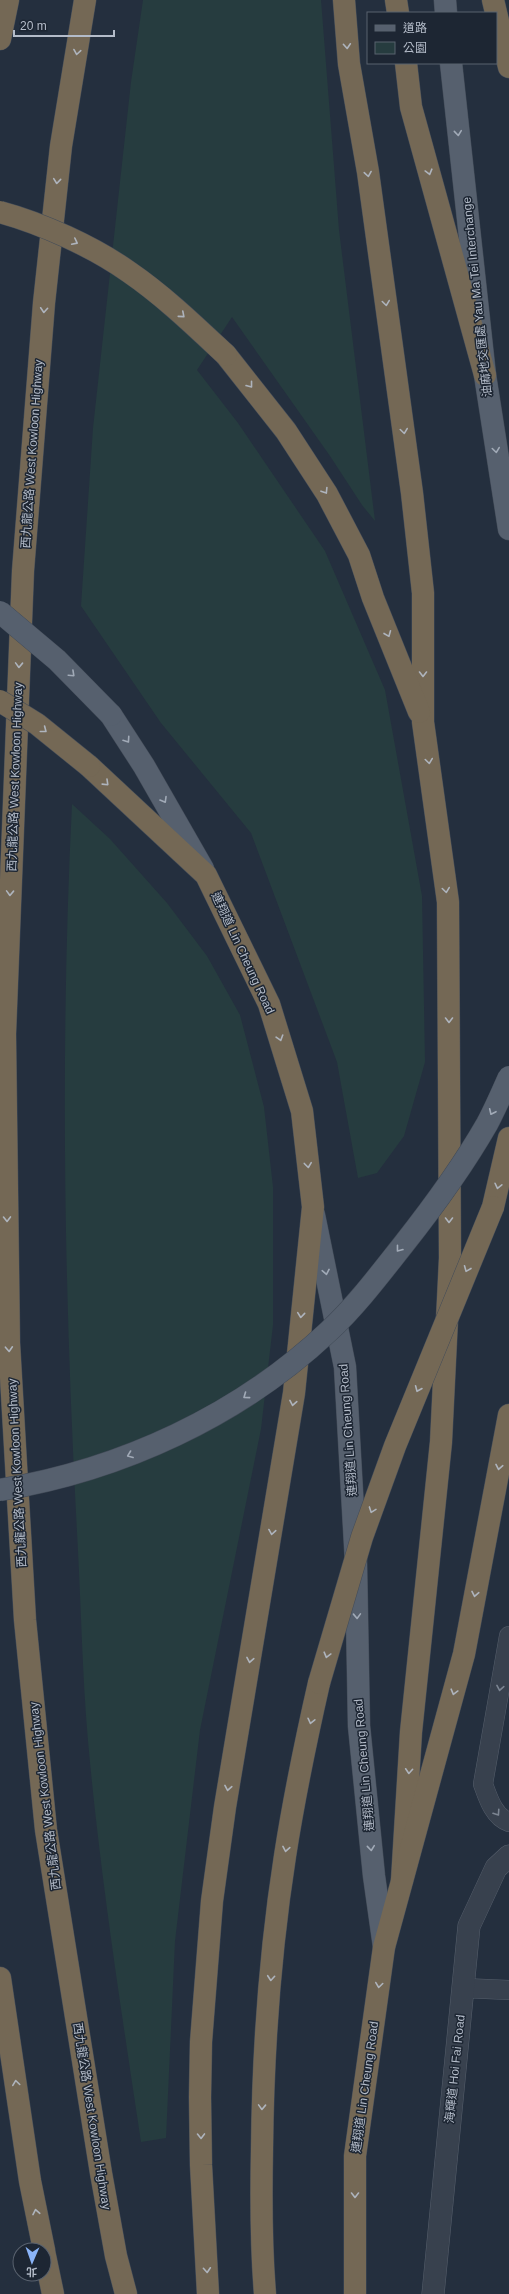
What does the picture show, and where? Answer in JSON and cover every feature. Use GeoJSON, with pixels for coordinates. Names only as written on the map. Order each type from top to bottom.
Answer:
{"type":"FeatureCollection","features":[{"type":"Feature","properties":{"kind":"highway"},"geometry":{"type":"LineString","coordinates":[[0,39],[8,0]]}},
{"type":"Feature","properties":{"kind":"highway","name":"西九龍公路 West Kowloon Highway"},"geometry":{"type":"LineString","coordinates":[[85,0],[61,146],[44,303],[23,571],[5,1034],[9,1343],[25,1620],[46,1830],[102,2180],[116,2256],[126,2294]]}},
{"type":"Feature","properties":{"kind":"highway"},"geometry":{"type":"LineString","coordinates":[[344,0],[349,64],[368,172],[412,493],[423,593],[424,722],[448,902],[450,1258],[441,1442],[411,1732],[402,1880]]}},
{"type":"Feature","properties":{"kind":"highway"},"geometry":{"type":"LineString","coordinates":[[396,0],[398,12]]}},
{"type":"Feature","properties":{"kind":"highway"},"geometry":{"type":"LineString","coordinates":[[493,0],[496,12]]}},
{"type":"Feature","properties":{"kind":"highway"},"geometry":{"type":"LineString","coordinates":[[497,17],[509,67]]}},
{"type":"Feature","properties":{"kind":"highway"},"geometry":{"type":"LineString","coordinates":[[406,64],[411,107],[485,375]]}},
{"type":"Feature","properties":{"kind":"highway"},"geometry":{"type":"LineString","coordinates":[[0,212],[24,218],[75,241],[129,271],[226,355],[286,431],[327,494],[359,555],[373,598],[424,722]]}},
{"type":"Feature","properties":{"kind":"highway"},"geometry":{"type":"LineString","coordinates":[[0,701],[37,724],[89,766],[206,875]]}},
{"type":"Feature","properties":{"kind":"highway","name":"連翔道 Lin Cheung Road"},"geometry":{"type":"LineString","coordinates":[[206,875],[269,1004],[302,1111],[313,1207]]}},
{"type":"Feature","properties":{"kind":"highway"},"geometry":{"type":"LineString","coordinates":[[265,2294],[261,2199],[262,2108],[266,2031],[283,1872],[299,1775],[321,1676],[362,1537],[395,1446],[493,1207],[509,1138]]}},
{"type":"Feature","properties":{"kind":"highway"},"geometry":{"type":"LineString","coordinates":[[208,2294],[201,2172],[200,2097],[201,2042],[210,1923],[225,1806],[294,1393],[313,1207]]}},
{"type":"Feature","properties":{"kind":"highway"},"geometry":{"type":"LineString","coordinates":[[384,1947],[464,1654],[509,1415]]}},
{"type":"Feature","properties":{"kind":"highway","name":"連翔道 Lin Cheung Road"},"geometry":{"type":"LineString","coordinates":[[355,2294],[355,2156],[384,1947]]}},
{"type":"Feature","properties":{"kind":"highway"},"geometry":{"type":"LineString","coordinates":[[0,1978],[30,2181],[42,2242]]}},
{"type":"Feature","properties":{"kind":"highway"},"geometry":{"type":"LineString","coordinates":[[50,2282],[53,2294]]}},
{"type":"Feature","properties":{"kind":"main road"},"geometry":{"type":"LineString","coordinates":[[445,0],[446,12]]}},
{"type":"Feature","properties":{"kind":"main road","name":"油麻地交匯處 Yau Ma Tei Interchange"},"geometry":{"type":"LineString","coordinates":[[451,64],[485,375],[509,529]]}},
{"type":"Feature","properties":{"kind":"main road","name":"連翔道 Lin Cheung Road"},"geometry":{"type":"LineString","coordinates":[[0,612],[57,660],[111,715],[144,766],[206,875]]}},
{"type":"Feature","properties":{"kind":"main road"},"geometry":{"type":"LineString","coordinates":[[0,1490],[41,1483],[100,1466],[169,1440],[238,1402],[288,1365],[330,1331],[380,1274],[425,1216],[487,1123],[509,1077]]}},
{"type":"Feature","properties":{"kind":"main road","name":"連翔道 Lin Cheung Road"},"geometry":{"type":"LineString","coordinates":[[313,1207],[345,1367],[356,1571],[359,1726],[374,1876],[384,1947]]}},
{"type":"Feature","properties":{"kind":"street","name":"海輝道 Hoi Fai Road"},"geometry":{"type":"LineString","coordinates":[[433,2294],[469,1926],[496,1868],[509,1856]]}},
{"type":"Feature","properties":{"kind":"lane"},"geometry":{"type":"LineString","coordinates":[[509,1636],[483,1784],[490,1803],[502,1820],[509,1822]]}},
{"type":"Feature","properties":{"kind":"lane"},"geometry":{"type":"LineString","coordinates":[[463,1988],[509,1990]]}},
{"type":"Feature","properties":{"kind":"green space"},"geometry":{"type":"Polygon","coordinates":[[[143,0],[321,0],[339,230],[375,521],[362,505],[330,456],[232,317],[197,370],[238,423],[325,551],[385,690],[422,896],[425,1062],[404,1136],[377,1173],[358,1178],[337,1062],[251,833],[161,723],[81,606],[93,428],[131,82],[143,0]]]}},
{"type":"Feature","properties":{"kind":"green space"},"geometry":{"type":"Polygon","coordinates":[[[72,804],[110,839],[167,903],[207,956],[240,1015],[264,1107],[273,1187],[273,1325],[261,1429],[200,1730],[175,1941],[166,2138],[141,2142],[99,1841],[88,1741],[83,1663],[69,1350],[65,1168],[66,986],[72,804]]]}}]}
